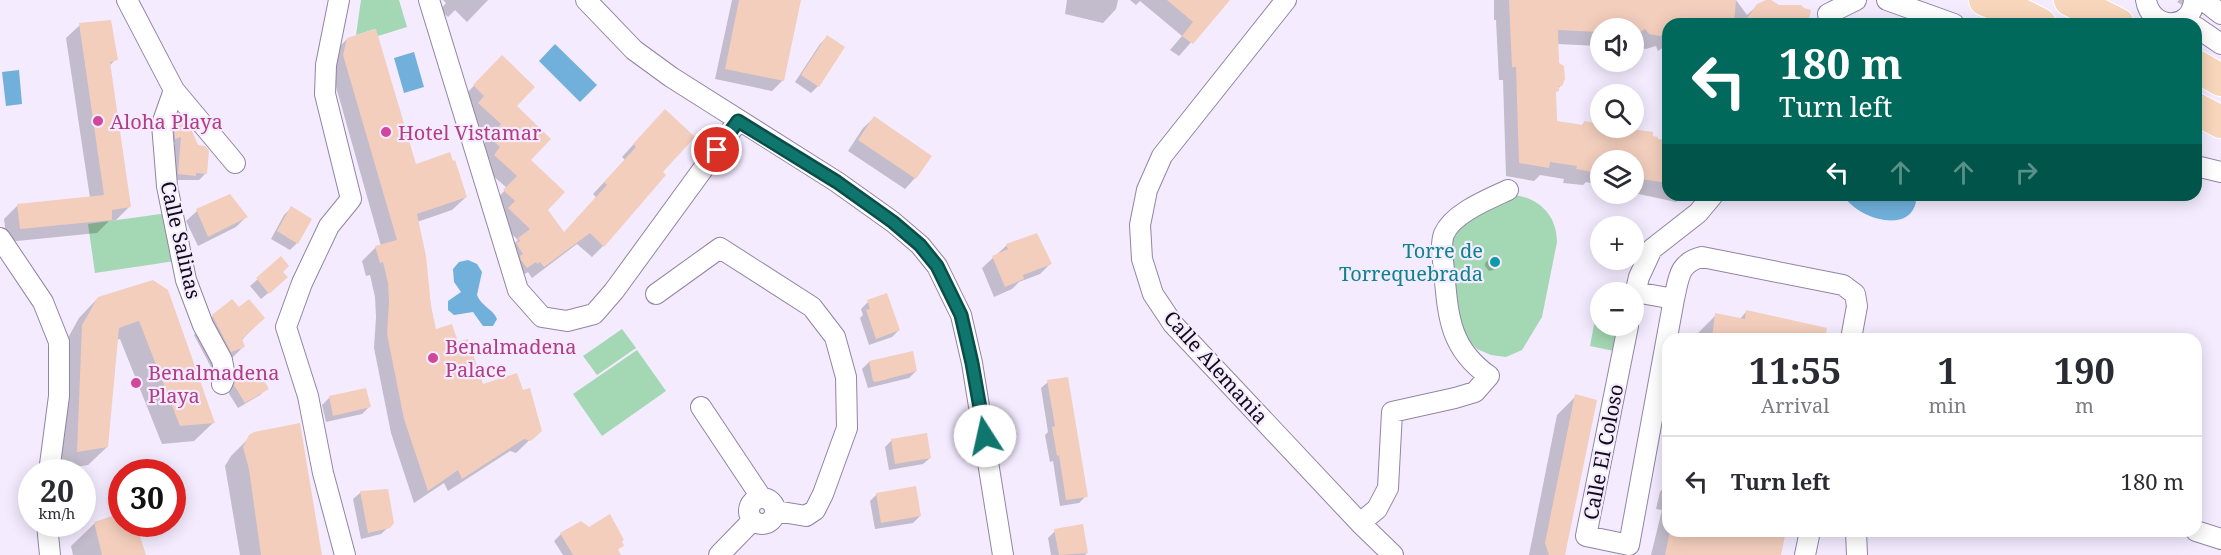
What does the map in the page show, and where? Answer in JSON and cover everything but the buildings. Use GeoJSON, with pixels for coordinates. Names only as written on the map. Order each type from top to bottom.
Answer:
{"type":"FeatureCollection","features":[{"type":"Feature","properties":{"kind":"main road"},"geometry":{"type":"LineString","coordinates":[[1985,0],[2028,18]]}},
{"type":"Feature","properties":{"kind":"main road"},"geometry":{"type":"LineString","coordinates":[[2044,0],[2092,18]]}},
{"type":"Feature","properties":{"kind":"main road"},"geometry":{"type":"LineString","coordinates":[[2070,0],[2098,18]]}},
{"type":"Feature","properties":{"kind":"main road"},"geometry":{"type":"LineString","coordinates":[[2202,69],[2221,80]]}},
{"type":"Feature","properties":{"kind":"main road"},"geometry":{"type":"LineString","coordinates":[[2202,84],[2221,94]]}},
{"type":"Feature","properties":{"kind":"main road"},"geometry":{"type":"LineString","coordinates":[[2202,112],[2221,122]]}},
{"type":"Feature","properties":{"kind":"street"},"geometry":{"type":"LineString","coordinates":[[127,0],[174,90],[235,163]]}},
{"type":"Feature","properties":{"kind":"street"},"geometry":{"type":"LineString","coordinates":[[339,0],[327,65],[325,94],[351,199],[329,226],[302,283],[286,327],[308,396],[324,473],[345,555]]}},
{"type":"Feature","properties":{"kind":"street"},"geometry":{"type":"LineString","coordinates":[[429,0],[518,290],[542,317],[567,321],[594,314],[614,291],[738,121]]}},
{"type":"Feature","properties":{"kind":"street"},"geometry":{"type":"LineString","coordinates":[[586,0],[634,50],[738,121],[837,182],[893,222],[920,245],[937,266],[961,315],[972,363],[1003,555]]}},
{"type":"Feature","properties":{"kind":"street","name":"Calle Alemania"},"geometry":{"type":"LineString","coordinates":[[1286,0],[1162,156],[1147,190],[1140,225],[1142,259],[1153,294],[1173,324],[1360,523],[1393,555]]}},
{"type":"Feature","properties":{"kind":"street"},"geometry":{"type":"LineString","coordinates":[[1825,10],[1856,0]]}},
{"type":"Feature","properties":{"kind":"street"},"geometry":{"type":"LineString","coordinates":[[1887,0],[1937,18]]}},
{"type":"Feature","properties":{"kind":"street"},"geometry":{"type":"LineString","coordinates":[[2146,0],[2151,13],[2156,18]]}},
{"type":"Feature","properties":{"kind":"street"},"geometry":{"type":"LineString","coordinates":[[2190,18],[2194,0]]}},
{"type":"Feature","properties":{"kind":"street"},"geometry":{"type":"LineString","coordinates":[[2204,0],[2221,14]]}},
{"type":"Feature","properties":{"kind":"street"},"geometry":{"type":"LineString","coordinates":[[2202,32],[2221,44]]}},
{"type":"Feature","properties":{"kind":"street","name":"Calle Salinas"},"geometry":{"type":"LineString","coordinates":[[174,90],[162,124],[167,186],[186,280],[203,325],[222,360],[225,376],[222,384]]}},
{"type":"Feature","properties":{"kind":"street"},"geometry":{"type":"LineString","coordinates":[[2202,167],[2221,172]]}},
{"type":"Feature","properties":{"kind":"street"},"geometry":{"type":"LineString","coordinates":[[2202,179],[2221,184]]}},
{"type":"Feature","properties":{"kind":"street"},"geometry":{"type":"LineString","coordinates":[[1360,523],[1377,509],[1388,488],[1392,412],[1475,392],[1489,376],[1472,364],[1454,335],[1448,313],[1442,244],[1445,232],[1457,218],[1478,204],[1508,190]]}},
{"type":"Feature","properties":{"kind":"street"},"geometry":{"type":"LineString","coordinates":[[1639,282],[1652,249],[1698,213],[1708,201]]}},
{"type":"Feature","properties":{"kind":"street"},"geometry":{"type":"LineString","coordinates":[[0,238],[44,303],[59,342],[59,396],[51,459]]}},
{"type":"Feature","properties":{"kind":"street"},"geometry":{"type":"LineString","coordinates":[[656,294],[720,248],[812,306],[835,337],[846,377],[848,428],[815,510],[806,516],[776,511]]}},
{"type":"Feature","properties":{"kind":"street"},"geometry":{"type":"LineString","coordinates":[[1644,291],[1674,298],[1682,269],[1690,260],[1702,257],[1844,285],[1855,294],[1857,306],[1852,333]]}},
{"type":"Feature","properties":{"kind":"street","name":"Calle El Coloso"},"geometry":{"type":"LineString","coordinates":[[1668,333],[1674,298]]}},
{"type":"Feature","properties":{"kind":"street","name":"Calle El Coloso"},"geometry":{"type":"LineString","coordinates":[[1626,336],[1586,536],[1629,545],[1662,364]]}},
{"type":"Feature","properties":{"kind":"street"},"geometry":{"type":"LineString","coordinates":[[701,407],[761,497],[773,502],[775,515],[770,522],[761,524],[753,520],[749,513],[751,504],[761,497]]}},
{"type":"Feature","properties":{"kind":"street"},"geometry":{"type":"LineString","coordinates":[[719,555],[753,520]]}},
{"type":"Feature","properties":{"kind":"street"},"geometry":{"type":"LineString","coordinates":[[2202,533],[2221,539]]}},
{"type":"Feature","properties":{"kind":"street"},"geometry":{"type":"LineString","coordinates":[[48,537],[50,555]]}},
{"type":"Feature","properties":{"kind":"street"},"geometry":{"type":"LineString","coordinates":[[1805,555],[1809,537]]}},
{"type":"Feature","properties":{"kind":"street"},"geometry":{"type":"LineString","coordinates":[[1856,537],[1857,555]]}},
{"type":"Feature","properties":{"kind":"green space"},"geometry":{"type":"Polygon","coordinates":[[[361,0],[399,0],[407,27],[378,36],[375,29],[356,35],[361,0]]]}},
{"type":"Feature","properties":{"kind":"green space"},"geometry":{"type":"Polygon","coordinates":[[[1515,195],[1532,200],[1545,210],[1554,224],[1557,242],[1542,317],[1522,350],[1506,357],[1491,355],[1477,349],[1460,330],[1448,262],[1452,239],[1456,232],[1470,220],[1515,195]]]}},
{"type":"Feature","properties":{"kind":"green space"},"geometry":{"type":"Polygon","coordinates":[[[168,213],[175,261],[95,273],[88,224],[168,213]]]}},
{"type":"Feature","properties":{"kind":"green space"},"geometry":{"type":"Polygon","coordinates":[[[622,329],[636,348],[597,375],[583,356],[622,329]]]}},
{"type":"Feature","properties":{"kind":"green space"},"geometry":{"type":"Polygon","coordinates":[[[1592,336],[1617,336],[1614,351],[1590,346],[1592,336]]]}},
{"type":"Feature","properties":{"kind":"green space"},"geometry":{"type":"Polygon","coordinates":[[[637,350],[666,391],[602,436],[573,394],[637,350]]]}},
{"type":"Feature","properties":{"kind":"water"},"geometry":{"type":"Polygon","coordinates":[[[555,44],[597,85],[580,102],[539,61],[555,44]]]}},
{"type":"Feature","properties":{"kind":"water"},"geometry":{"type":"Polygon","coordinates":[[[414,52],[424,87],[404,93],[394,58],[414,52]]]}},
{"type":"Feature","properties":{"kind":"water"},"geometry":{"type":"Polygon","coordinates":[[[19,70],[22,104],[6,106],[2,72],[19,70]]]}},
{"type":"Feature","properties":{"kind":"water"},"geometry":{"type":"Polygon","coordinates":[[[1848,201],[1916,202],[1911,212],[1904,218],[1894,220],[1882,220],[1871,216],[1848,201]]]}},
{"type":"Feature","properties":{"kind":"water"},"geometry":{"type":"Polygon","coordinates":[[[468,260],[477,264],[482,272],[477,295],[497,319],[493,326],[483,326],[473,312],[454,315],[448,310],[448,301],[461,292],[454,282],[453,269],[459,262],[468,260]]]}},
{"type":"Feature","properties":{"kind":"place","name":"Aloha Playa"},"geometry":{"type":"Point","coordinates":[98,121]}},
{"type":"Feature","properties":{"kind":"place","name":"Hotel Vistamar"},"geometry":{"type":"Point","coordinates":[386,132]}},
{"type":"Feature","properties":{"kind":"place","name":"Torre de Torrequebrada"},"geometry":{"type":"Point","coordinates":[1495,262]}},
{"type":"Feature","properties":{"kind":"place","name":"Benalmadena Palace"},"geometry":{"type":"Point","coordinates":[433,358]}},
{"type":"Feature","properties":{"kind":"place","name":"Benalmadena Playa"},"geometry":{"type":"Point","coordinates":[136,383]}},
{"type":"Feature","properties":{"kind":"route"},"geometry":{"type":"LineString","coordinates":[[717,150],[738,121],[837,182],[893,222],[920,245],[937,266],[961,315],[985,436]]}}]}
